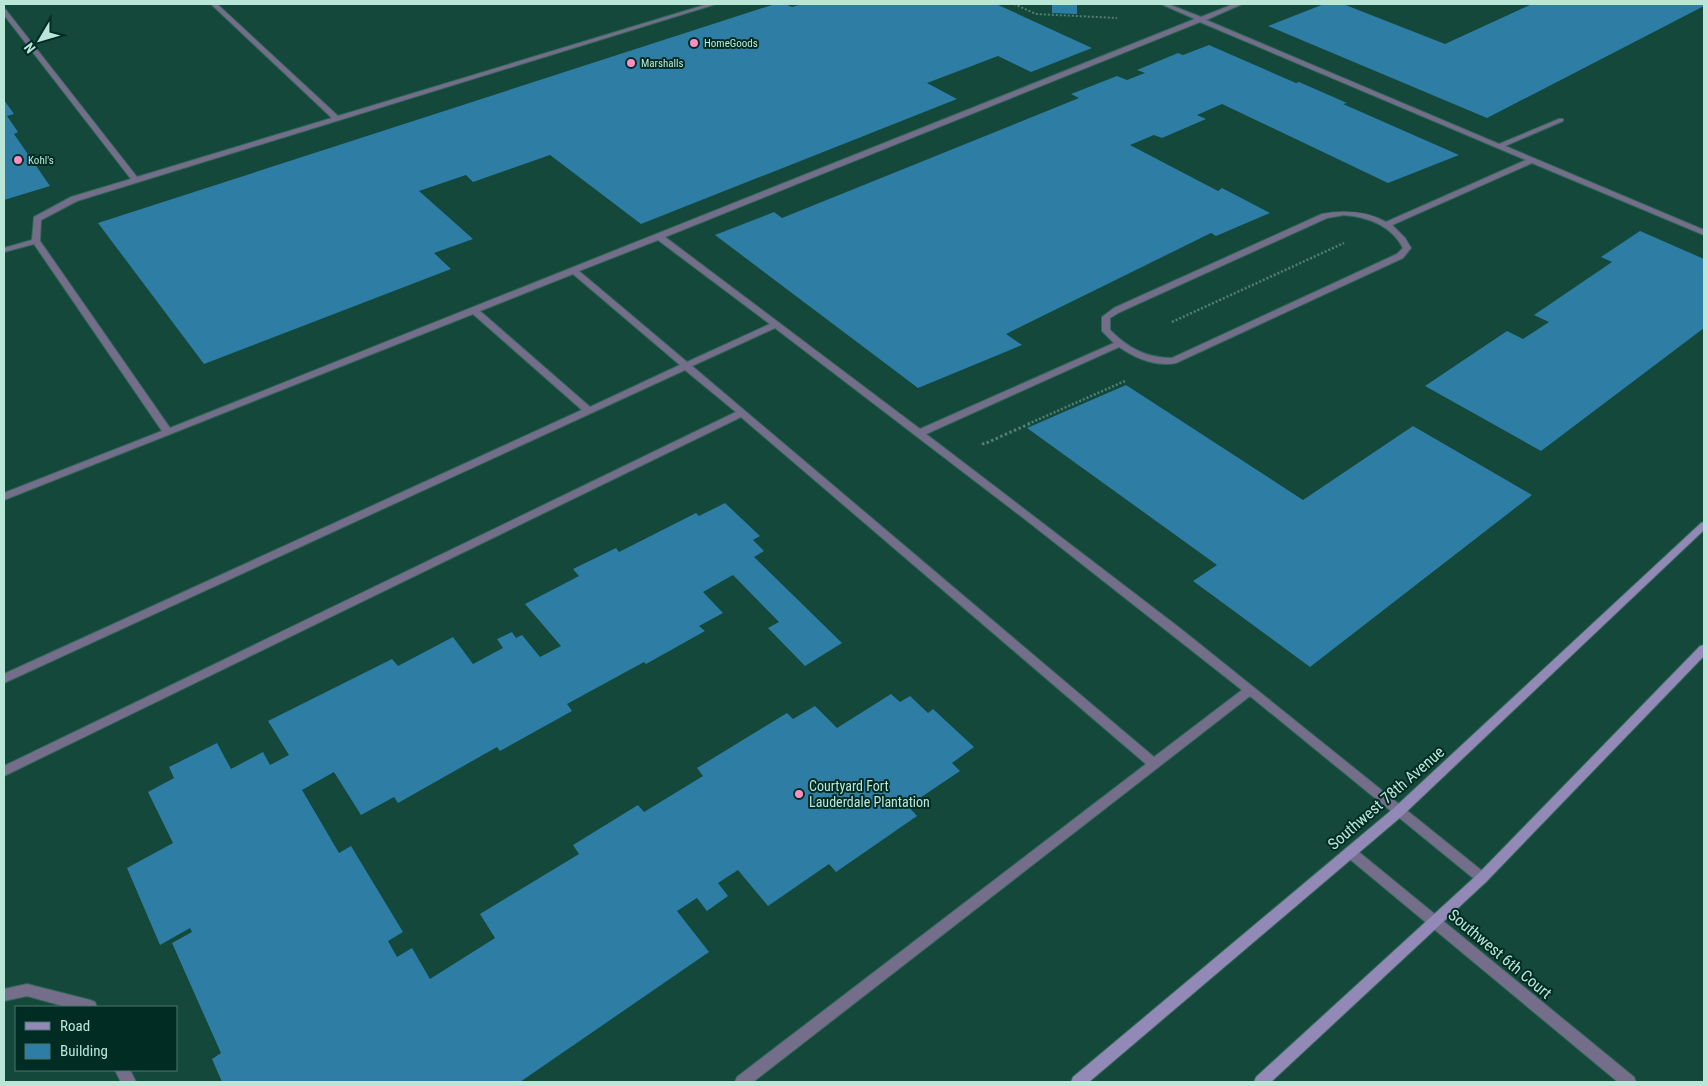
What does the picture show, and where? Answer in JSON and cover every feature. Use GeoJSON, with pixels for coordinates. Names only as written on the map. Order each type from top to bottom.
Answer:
{"type":"FeatureCollection","features":[{"type":"Feature","properties":{"kind":"street"},"geometry":{"type":"LineString","coordinates":[[214,4],[337,119]]}},
{"type":"Feature","properties":{"kind":"street"},"geometry":{"type":"LineString","coordinates":[[168,432],[36,241],[36,219],[74,199],[713,4]]}},
{"type":"Feature","properties":{"kind":"street"},"geometry":{"type":"LineString","coordinates":[[1164,4],[1704,233]]}},
{"type":"Feature","properties":{"kind":"street"},"geometry":{"type":"LineString","coordinates":[[4,497],[1239,4]]}},
{"type":"Feature","properties":{"kind":"street"},"geometry":{"type":"LineString","coordinates":[[4,12],[135,180]]}},
{"type":"Feature","properties":{"kind":"street"},"geometry":{"type":"LineString","coordinates":[[1500,146],[1562,120]]}},
{"type":"Feature","properties":{"kind":"street"},"geometry":{"type":"LineString","coordinates":[[1385,225],[1532,160]]}},
{"type":"Feature","properties":{"kind":"street"},"geometry":{"type":"LineString","coordinates":[[1357,214],[1394,229],[1407,248],[1400,256],[1173,361],[1151,360],[1118,344],[1106,331],[1106,318],[1117,310],[1324,216],[1357,214]]}},
{"type":"Feature","properties":{"kind":"street"},"geometry":{"type":"LineString","coordinates":[[659,237],[919,433],[1250,690],[1398,812],[1482,878]]}},
{"type":"Feature","properties":{"kind":"street"},"geometry":{"type":"LineString","coordinates":[[4,250],[36,241]]}},
{"type":"Feature","properties":{"kind":"street"},"geometry":{"type":"LineString","coordinates":[[574,271],[1154,764]]}},
{"type":"Feature","properties":{"kind":"street"},"geometry":{"type":"LineString","coordinates":[[474,310],[588,410]]}},
{"type":"Feature","properties":{"kind":"street"},"geometry":{"type":"LineString","coordinates":[[4,679],[775,324]]}},
{"type":"Feature","properties":{"kind":"street"},"geometry":{"type":"LineString","coordinates":[[919,433],[1118,344]]}},
{"type":"Feature","properties":{"kind":"street"},"geometry":{"type":"LineString","coordinates":[[4,771],[742,413]]}},
{"type":"Feature","properties":{"kind":"street","name":"Southwest 78th Avenue"},"geometry":{"type":"LineString","coordinates":[[1078,1082],[1398,812],[1704,525]]}},
{"type":"Feature","properties":{"kind":"street"},"geometry":{"type":"LineString","coordinates":[[1261,1082],[1482,878],[1704,649]]}},
{"type":"Feature","properties":{"kind":"street"},"geometry":{"type":"LineString","coordinates":[[742,1082],[1250,690]]}},
{"type":"Feature","properties":{"kind":"street","name":"Southwest 6th Court"},"geometry":{"type":"LineString","coordinates":[[1350,852],[1629,1082]]}},
{"type":"Feature","properties":{"kind":"street"},"geometry":{"type":"LineString","coordinates":[[4,994],[27,990],[86,1006]]}},
{"type":"Feature","properties":{"kind":"street"},"geometry":{"type":"LineString","coordinates":[[123,1071],[129,1082]]}},
{"type":"Feature","properties":{"kind":"path"},"geometry":{"type":"LineString","coordinates":[[1014,4],[1036,14],[1117,18]]}},
{"type":"Feature","properties":{"kind":"path"},"geometry":{"type":"LineString","coordinates":[[1172,322],[1344,243]]}},
{"type":"Feature","properties":{"kind":"building"},"geometry":{"type":"Polygon","coordinates":[[[775,4],[785,4],[792,7],[802,4],[996,4],[1092,48],[1031,72],[998,56],[927,83],[957,99],[641,224],[550,155],[473,182],[466,175],[419,191],[473,239],[434,253],[451,269],[204,364],[98,223],[775,4]]]}},
{"type":"Feature","properties":{"kind":"building"},"geometry":{"type":"Polygon","coordinates":[[[1052,4],[1077,4],[1077,14],[1052,13],[1052,4]]]}},
{"type":"Feature","properties":{"kind":"building"},"geometry":{"type":"Polygon","coordinates":[[[1324,4],[1343,4],[1445,44],[1532,4],[1704,4],[1704,6],[1487,118],[1268,26],[1324,4]]]}},
{"type":"Feature","properties":{"kind":"building"},"geometry":{"type":"Polygon","coordinates":[[[1209,45],[1347,103],[1343,104],[1459,155],[1388,183],[1222,104],[1197,115],[1206,119],[1162,138],[1154,135],[1130,145],[1218,191],[1222,188],[1270,213],[1216,236],[1211,233],[1006,334],[1022,345],[918,388],[715,235],[774,212],[782,218],[1079,98],[1071,94],[1117,76],[1127,80],[1145,73],[1137,70],[1178,53],[1183,55],[1209,45]]]}},
{"type":"Feature","properties":{"kind":"building","name":"Kohl's"},"geometry":{"type":"Polygon","coordinates":[[[4,100],[14,114],[7,116],[18,132],[14,134],[50,186],[4,200],[4,100]]]}},
{"type":"Feature","properties":{"kind":"building"},"geometry":{"type":"Polygon","coordinates":[[[1640,231],[1704,259],[1704,328],[1541,451],[1425,386],[1507,331],[1523,339],[1549,322],[1534,315],[1612,262],[1601,257],[1640,231]]]}},
{"type":"Feature","properties":{"kind":"building"},"geometry":{"type":"Polygon","coordinates":[[[1126,385],[1303,500],[1413,426],[1532,495],[1310,667],[1193,581],[1217,565],[1027,428],[1126,385]]]}},
{"type":"Feature","properties":{"kind":"building","name":"Courtyard Fort Lauderdale Plantation"},"geometry":{"type":"Polygon","coordinates":[[[725,503],[760,536],[753,540],[764,551],[754,557],[842,643],[805,666],[768,628],[779,622],[733,575],[703,592],[723,613],[699,626],[705,631],[646,664],[644,662],[567,704],[572,711],[500,751],[497,747],[398,803],[394,797],[361,815],[334,772],[302,790],[339,853],[351,846],[403,932],[388,941],[397,957],[412,948],[430,979],[495,938],[480,914],[579,854],[573,845],[638,805],[644,812],[703,776],[697,768],[787,713],[793,719],[815,706],[837,728],[891,694],[900,702],[910,696],[928,713],[933,709],[974,747],[952,763],[960,771],[908,806],[917,816],[836,872],[829,864],[768,906],[738,870],[718,883],[728,896],[707,911],[697,898],[677,911],[709,952],[520,1082],[222,1082],[212,1059],[221,1053],[172,943],[192,932],[190,928],[160,945],[127,868],[173,843],[148,792],[174,778],[169,767],[217,743],[231,769],[263,752],[270,765],[289,755],[268,721],[392,659],[398,666],[453,637],[473,664],[503,648],[497,639],[512,632],[516,638],[522,635],[540,657],[561,646],[525,604],[579,576],[573,569],[616,548],[619,552],[696,513],[699,516],[725,503]]]}},
{"type":"Feature","properties":{"kind":"place","name":"HomeGoods"},"geometry":{"type":"Point","coordinates":[694,43]}},
{"type":"Feature","properties":{"kind":"place","name":"Marshalls"},"geometry":{"type":"Point","coordinates":[631,63]}},
{"type":"Feature","properties":{"kind":"place","name":"Kohl's"},"geometry":{"type":"Point","coordinates":[18,160]}},
{"type":"Feature","properties":{"kind":"place","name":"Courtyard Fort Lauderdale Plantation"},"geometry":{"type":"Point","coordinates":[799,794]}}]}
